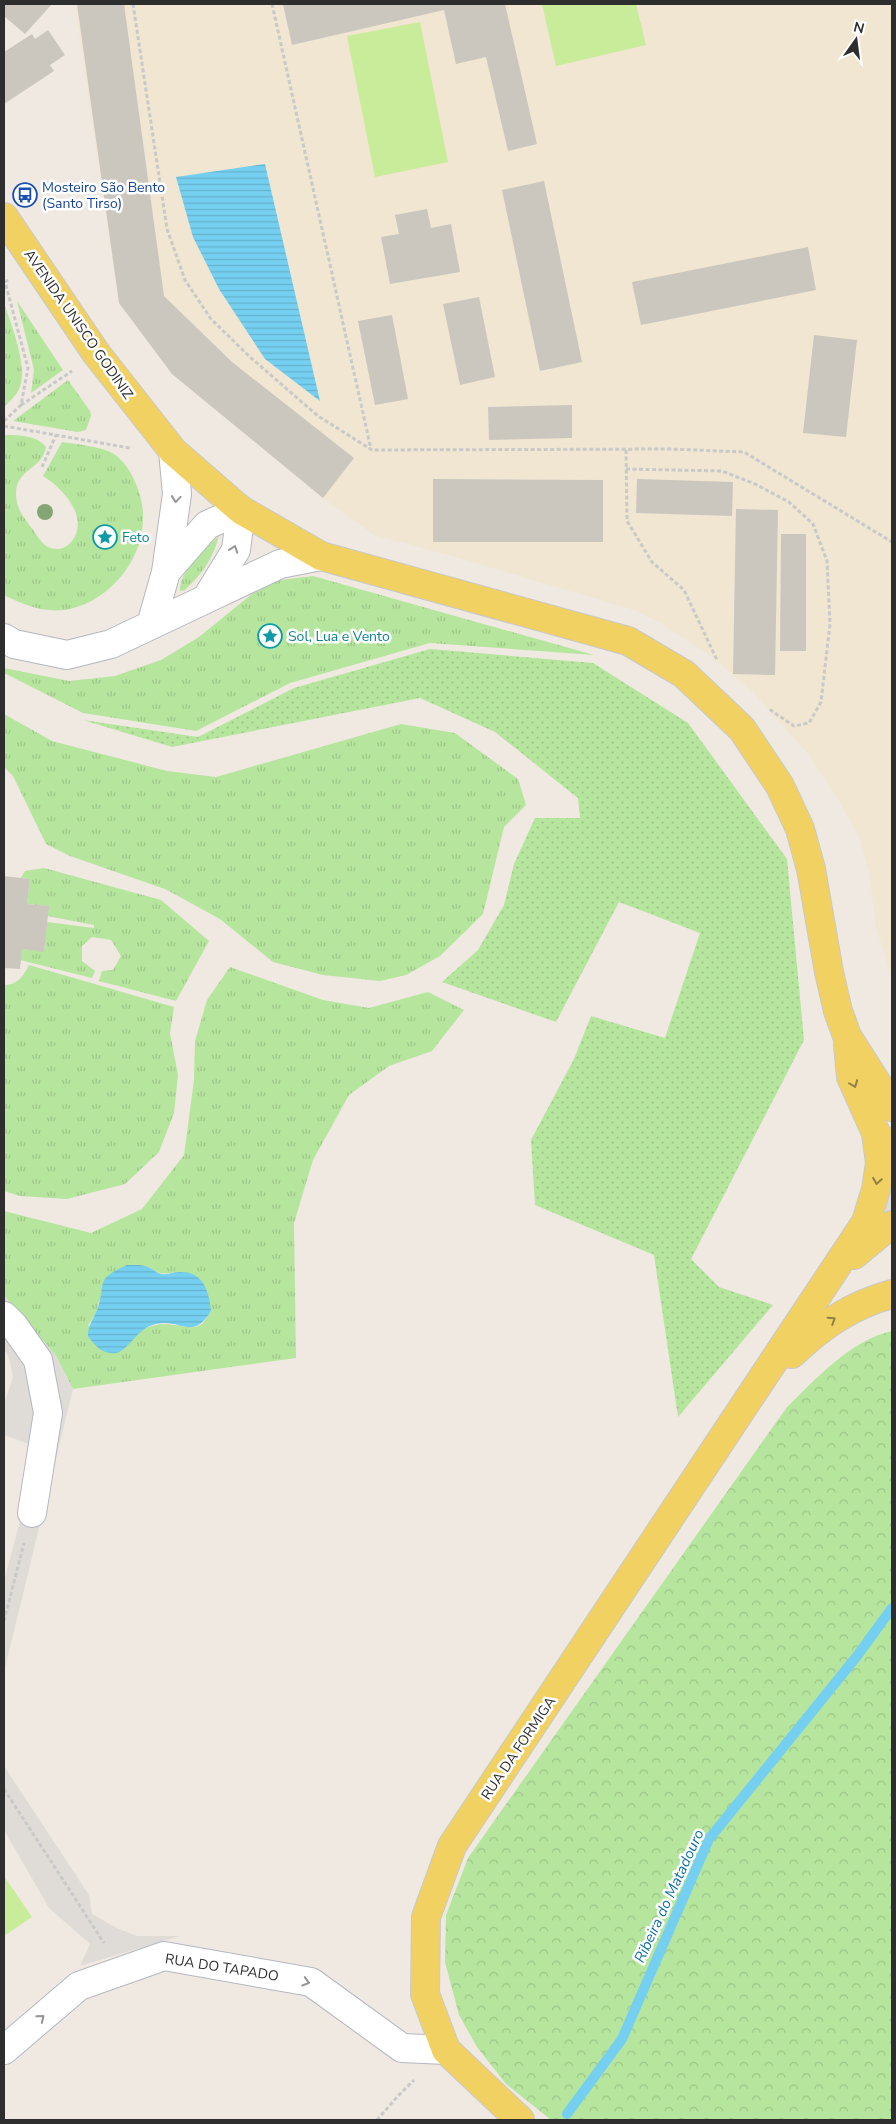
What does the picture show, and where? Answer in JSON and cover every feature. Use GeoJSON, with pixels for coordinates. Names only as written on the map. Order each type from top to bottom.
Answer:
{"type":"FeatureCollection","features":[{"type":"Feature","properties":{"kind":"main road","name":"AVENIDA UNISCO GODINIZ"},"geometry":{"type":"LineString","coordinates":[[4,217],[96,353],[173,451],[241,510],[322,556],[628,642],[684,674],[742,729],[780,786],[800,829],[820,910],[829,972],[838,1011],[847,1036]]}},
{"type":"Feature","properties":{"kind":"main road"},"geometry":{"type":"LineString","coordinates":[[847,1036],[892,1106]]}},
{"type":"Feature","properties":{"kind":"main road"},"geometry":{"type":"LineString","coordinates":[[757,1388],[866,1222],[876,1189],[884,1143],[851,1077],[847,1036]]}},
{"type":"Feature","properties":{"kind":"main road"},"geometry":{"type":"LineString","coordinates":[[835,1271],[892,1225]]}},
{"type":"Feature","properties":{"kind":"main road"},"geometry":{"type":"LineString","coordinates":[[757,1388],[814,1332],[845,1312],[892,1294]]}},
{"type":"Feature","properties":{"kind":"main road","name":"RUA DA FORMIGA"},"geometry":{"type":"LineString","coordinates":[[520,2120],[446,2050],[425,1994],[426,1917],[452,1846],[757,1388]]}},
{"type":"Feature","properties":{"kind":"street"},"geometry":{"type":"LineString","coordinates":[[151,625],[166,572],[177,494],[173,451]]}},
{"type":"Feature","properties":{"kind":"street"},"geometry":{"type":"LineString","coordinates":[[166,572],[207,525],[241,510]]}},
{"type":"Feature","properties":{"kind":"street"},"geometry":{"type":"LineString","coordinates":[[206,600],[236,550],[241,510]]}},
{"type":"Feature","properties":{"kind":"street"},"geometry":{"type":"LineString","coordinates":[[4,638],[14,644],[67,656],[111,644],[280,564],[322,556]]}},
{"type":"Feature","properties":{"kind":"street"},"geometry":{"type":"LineString","coordinates":[[4,1316],[14,1326],[38,1360],[48,1413],[32,1513]]}},
{"type":"Feature","properties":{"kind":"street","name":"RUA DO TAPADO"},"geometry":{"type":"LineString","coordinates":[[4,2050],[79,1986],[164,1956],[311,1982],[402,2048],[446,2050]]}},
{"type":"Feature","properties":{"kind":"path"},"geometry":{"type":"LineString","coordinates":[[133,4],[167,229],[185,280],[211,318],[250,357],[318,416],[372,450],[744,452],[892,542]]}},
{"type":"Feature","properties":{"kind":"path"},"geometry":{"type":"LineString","coordinates":[[272,4],[372,450]]}},
{"type":"Feature","properties":{"kind":"path"},"geometry":{"type":"LineString","coordinates":[[10,279],[5,282],[28,368],[21,405]]}},
{"type":"Feature","properties":{"kind":"path"},"geometry":{"type":"LineString","coordinates":[[4,422],[21,405],[79,366]]}},
{"type":"Feature","properties":{"kind":"path"},"geometry":{"type":"LineString","coordinates":[[4,426],[130,448]]}},
{"type":"Feature","properties":{"kind":"path"},"geometry":{"type":"LineString","coordinates":[[42,467],[56,435]]}},
{"type":"Feature","properties":{"kind":"path"},"geometry":{"type":"LineString","coordinates":[[626,450],[627,521],[652,562],[684,590],[717,660],[724,666]]}},
{"type":"Feature","properties":{"kind":"path"},"geometry":{"type":"LineString","coordinates":[[626,468],[722,471],[755,484],[789,502],[813,524],[827,562],[829,615],[821,702],[809,723],[794,726],[764,704]]}},
{"type":"Feature","properties":{"kind":"path"},"geometry":{"type":"LineString","coordinates":[[4,1621],[32,1513]]}},
{"type":"Feature","properties":{"kind":"path"},"geometry":{"type":"LineString","coordinates":[[4,1789],[122,1970]]}},
{"type":"Feature","properties":{"kind":"path"},"geometry":{"type":"LineString","coordinates":[[377,2120],[396,2097],[446,2050]]}},
{"type":"Feature","properties":{"kind":"shaded area"},"geometry":{"type":"Polygon","coordinates":[[[75,4],[892,4],[892,977],[876,927],[869,872],[859,837],[838,799],[808,754],[753,692],[711,656],[659,622],[634,610],[374,535],[323,498],[172,374],[119,303],[75,4]]]}},
{"type":"Feature","properties":{"kind":"shaded area"},"geometry":{"type":"Polygon","coordinates":[[[891,1169],[892,1216],[882,1220],[891,1169]]]}},
{"type":"Feature","properties":{"kind":"shaded area"},"geometry":{"type":"Polygon","coordinates":[[[4,1296],[56,1356],[73,1389],[4,1672],[4,1581],[24,1506],[29,1444],[4,1435],[4,1404],[13,1377],[9,1358],[4,1349],[4,1296]]]}},
{"type":"Feature","properties":{"kind":"shaded area"},"geometry":{"type":"Polygon","coordinates":[[[4,1766],[89,1895],[92,1914],[117,1928],[137,1936],[180,1936],[80,1966],[90,1944],[49,1908],[4,1830],[4,1766]]]}},
{"type":"Feature","properties":{"kind":"green space"},"geometry":{"type":"Polygon","coordinates":[[[542,4],[636,4],[646,45],[556,66],[542,4]]]}},
{"type":"Feature","properties":{"kind":"green space"},"geometry":{"type":"Polygon","coordinates":[[[420,22],[448,162],[375,177],[347,36],[420,22]]]}},
{"type":"Feature","properties":{"kind":"green space"},"geometry":{"type":"Polygon","coordinates":[[[17,301],[63,370],[31,393],[34,370],[17,301]]]}},
{"type":"Feature","properties":{"kind":"green space"},"geometry":{"type":"Polygon","coordinates":[[[4,303],[18,346],[22,380],[19,389],[4,407],[4,303]]]}},
{"type":"Feature","properties":{"kind":"green space"},"geometry":{"type":"Polygon","coordinates":[[[68,380],[90,411],[91,416],[86,430],[78,432],[13,421],[68,380]]]}},
{"type":"Feature","properties":{"kind":"green space"},"geometry":{"type":"Polygon","coordinates":[[[4,435],[32,438],[38,440],[46,447],[44,455],[40,460],[21,478],[17,485],[16,493],[18,507],[22,515],[41,541],[50,548],[59,549],[65,547],[74,539],[78,527],[74,509],[68,499],[43,476],[62,442],[103,449],[114,454],[132,475],[142,504],[143,524],[139,543],[132,561],[120,577],[106,591],[89,602],[70,609],[52,610],[27,605],[4,595],[4,435]]]}},
{"type":"Feature","properties":{"kind":"green space"},"geometry":{"type":"Polygon","coordinates":[[[219,536],[210,559],[202,572],[185,590],[180,591],[181,583],[188,568],[200,553],[219,536]]]}},
{"type":"Feature","properties":{"kind":"green space"},"geometry":{"type":"Polygon","coordinates":[[[313,576],[594,655],[430,643],[290,683],[196,731],[83,713],[4,673],[4,668],[69,681],[115,676],[161,660],[199,637],[252,594],[280,580],[313,576]]]}},
{"type":"Feature","properties":{"kind":"green space"},"geometry":{"type":"Polygon","coordinates":[[[430,649],[593,663],[688,723],[787,859],[804,1040],[691,1259],[719,1287],[773,1305],[678,1417],[654,1255],[535,1205],[531,1140],[574,1059],[591,1016],[665,1038],[700,933],[619,902],[556,1022],[442,982],[478,950],[504,905],[514,864],[535,818],[580,818],[578,798],[495,732],[420,698],[172,747],[83,720],[198,737],[294,688],[430,649]]]}},
{"type":"Feature","properties":{"kind":"green space"},"geometry":{"type":"Polygon","coordinates":[[[4,714],[52,741],[167,771],[216,777],[401,724],[455,733],[518,779],[526,805],[504,827],[483,914],[440,956],[406,975],[380,981],[323,975],[273,962],[220,919],[165,889],[70,856],[46,844],[13,776],[4,767],[4,714]]]}},
{"type":"Feature","properties":{"kind":"green space"},"geometry":{"type":"Polygon","coordinates":[[[44,868],[161,900],[209,941],[176,1001],[99,981],[102,971],[113,970],[121,956],[111,940],[92,937],[82,946],[82,961],[95,971],[92,978],[20,960],[22,949],[44,951],[47,922],[94,928],[94,925],[47,916],[48,906],[27,904],[30,879],[21,878],[25,871],[44,868]]]}},
{"type":"Feature","properties":{"kind":"green space"},"geometry":{"type":"Polygon","coordinates":[[[29,965],[174,1007],[170,1033],[178,1075],[174,1113],[159,1152],[125,1184],[67,1199],[20,1196],[4,1191],[4,985],[16,982],[29,965]]]}},
{"type":"Feature","properties":{"kind":"green space"},"geometry":{"type":"Polygon","coordinates":[[[230,967],[323,1000],[369,1008],[428,992],[464,1010],[432,1051],[389,1066],[349,1095],[313,1160],[294,1223],[296,1358],[73,1389],[56,1356],[4,1296],[4,1211],[91,1233],[142,1209],[184,1155],[194,1080],[195,1041],[207,1000],[230,967]],[[150,1268],[99,1301],[97,1311],[88,1326],[135,1335],[145,1328],[155,1325],[196,1327],[202,1324],[211,1311],[178,1272],[156,1272],[150,1268]]]}},
{"type":"Feature","properties":{"kind":"green space"},"geometry":{"type":"Polygon","coordinates":[[[892,1331],[892,2120],[551,2120],[506,2084],[477,2047],[459,2015],[445,1962],[446,1915],[468,1858],[787,1407],[822,1373],[848,1352],[862,1343],[892,1331]]]}},
{"type":"Feature","properties":{"kind":"green space"},"geometry":{"type":"Polygon","coordinates":[[[4,1876],[32,1917],[4,1936],[4,1876]]]}},
{"type":"Feature","properties":{"kind":"water"},"geometry":{"type":"Polygon","coordinates":[[[265,164],[320,401],[265,359],[219,289],[193,237],[176,177],[265,164]]]}},
{"type":"Feature","properties":{"kind":"water"},"geometry":{"type":"Polygon","coordinates":[[[127,1265],[144,1266],[161,1274],[179,1272],[194,1275],[199,1278],[206,1289],[211,1311],[198,1325],[186,1327],[165,1323],[156,1324],[143,1330],[121,1351],[111,1353],[103,1351],[88,1336],[89,1329],[100,1301],[105,1279],[116,1270],[127,1265]]]}},
{"type":"Feature","properties":{"kind":"building"},"geometry":{"type":"Polygon","coordinates":[[[4,4],[52,4],[25,34],[4,16],[4,4]]]}},
{"type":"Feature","properties":{"kind":"building"},"geometry":{"type":"Polygon","coordinates":[[[77,4],[124,4],[164,296],[232,362],[354,458],[323,498],[172,374],[119,303],[77,4]]]}},
{"type":"Feature","properties":{"kind":"building"},"geometry":{"type":"Polygon","coordinates":[[[283,4],[505,4],[537,144],[508,151],[486,57],[456,64],[444,10],[292,45],[283,4]]]}},
{"type":"Feature","properties":{"kind":"building"},"geometry":{"type":"Polygon","coordinates":[[[48,30],[65,55],[50,65],[54,71],[4,104],[4,52],[32,34],[35,39],[48,30]]]}},
{"type":"Feature","properties":{"kind":"building"},"geometry":{"type":"Polygon","coordinates":[[[544,181],[582,362],[540,371],[502,190],[544,181]]]}},
{"type":"Feature","properties":{"kind":"building"},"geometry":{"type":"Polygon","coordinates":[[[427,209],[431,228],[451,224],[460,272],[390,284],[381,237],[399,234],[395,215],[427,209]]]}},
{"type":"Feature","properties":{"kind":"building"},"geometry":{"type":"Polygon","coordinates":[[[808,247],[816,290],[641,325],[632,282],[808,247]]]}},
{"type":"Feature","properties":{"kind":"building"},"geometry":{"type":"Polygon","coordinates":[[[479,297],[495,377],[460,385],[443,304],[479,297]]]}},
{"type":"Feature","properties":{"kind":"building"},"geometry":{"type":"Polygon","coordinates":[[[392,315],[408,399],[375,405],[358,321],[392,315]]]}},
{"type":"Feature","properties":{"kind":"building"},"geometry":{"type":"Polygon","coordinates":[[[814,335],[857,340],[846,437],[803,433],[814,335]]]}},
{"type":"Feature","properties":{"kind":"building"},"geometry":{"type":"Polygon","coordinates":[[[572,405],[572,438],[489,440],[488,407],[572,405]]]}},
{"type":"Feature","properties":{"kind":"building"},"geometry":{"type":"Polygon","coordinates":[[[433,479],[603,480],[603,542],[433,542],[433,479]]]}},
{"type":"Feature","properties":{"kind":"building"},"geometry":{"type":"Polygon","coordinates":[[[637,479],[733,482],[732,516],[636,513],[637,479]]]}},
{"type":"Feature","properties":{"kind":"building"},"geometry":{"type":"Polygon","coordinates":[[[736,509],[778,510],[775,675],[733,674],[736,509]]]}},
{"type":"Feature","properties":{"kind":"building"},"geometry":{"type":"Polygon","coordinates":[[[781,534],[806,534],[806,651],[780,651],[781,534]]]}},
{"type":"Feature","properties":{"kind":"building"},"geometry":{"type":"Polygon","coordinates":[[[4,876],[30,879],[27,904],[49,906],[44,952],[22,949],[20,969],[4,968],[4,876]]]}},
{"type":"Feature","properties":{"kind":"waterway","name":"Ribeira do Matadouro"},"geometry":{"type":"LineString","coordinates":[[567,2114],[622,2039],[709,1839],[857,1656],[892,1608]]}},
{"type":"Feature","properties":{"kind":"place","name":"Mosteiro São Bento (Santo Tirso)"},"geometry":{"type":"Point","coordinates":[25,195]}},
{"type":"Feature","properties":{"kind":"place","name":"Feto"},"geometry":{"type":"Point","coordinates":[105,537]}},
{"type":"Feature","properties":{"kind":"place","name":"Sol, Lua e Vento"},"geometry":{"type":"Point","coordinates":[270,636]}}]}
